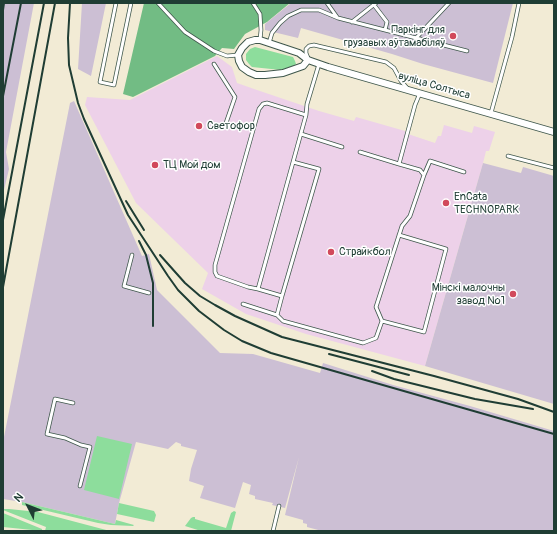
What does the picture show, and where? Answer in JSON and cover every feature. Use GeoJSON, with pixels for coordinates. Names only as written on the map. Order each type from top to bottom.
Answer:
{"type":"FeatureCollection","features":[{"type":"Feature","properties":{"kind":"street"},"geometry":{"type":"LineString","coordinates":[[260,40],[248,42],[238,55],[242,67],[256,75],[283,73],[302,66],[308,60]]}},
{"type":"Feature","properties":{"kind":"street","name":"вуліца Солтыса"},"geometry":{"type":"LineString","coordinates":[[260,40],[300,53],[308,60],[319,64],[554,132]]}},
{"type":"Feature","properties":{"kind":"lane"},"geometry":{"type":"LineString","coordinates":[[116,3],[100,82],[114,85],[131,3]]}},
{"type":"Feature","properties":{"kind":"lane"},"geometry":{"type":"LineString","coordinates":[[158,3],[185,32],[214,50],[227,56],[238,55]]}},
{"type":"Feature","properties":{"kind":"lane"},"geometry":{"type":"LineString","coordinates":[[253,3],[260,14],[260,40]]}},
{"type":"Feature","properties":{"kind":"lane"},"geometry":{"type":"LineString","coordinates":[[328,3],[338,18]]}},
{"type":"Feature","properties":{"kind":"lane"},"geometry":{"type":"LineString","coordinates":[[416,38],[449,3]]}},
{"type":"Feature","properties":{"kind":"lane"},"geometry":{"type":"LineString","coordinates":[[491,113],[512,37],[519,3]]}},
{"type":"Feature","properties":{"kind":"lane"},"geometry":{"type":"LineString","coordinates":[[352,22],[375,4],[387,22],[385,30]]}},
{"type":"Feature","properties":{"kind":"lane"},"geometry":{"type":"LineString","coordinates":[[269,43],[272,33],[288,16],[301,10],[319,10],[352,22],[467,51]]}},
{"type":"Feature","properties":{"kind":"lane"},"geometry":{"type":"LineString","coordinates":[[308,60],[306,49],[314,45],[386,62],[394,68],[401,81],[408,89]]}},
{"type":"Feature","properties":{"kind":"lane"},"geometry":{"type":"LineString","coordinates":[[214,64],[235,97],[226,123]]}},
{"type":"Feature","properties":{"kind":"lane"},"geometry":{"type":"LineString","coordinates":[[258,290],[319,64]]}},
{"type":"Feature","properties":{"kind":"lane"},"geometry":{"type":"LineString","coordinates":[[400,164],[420,93]]}},
{"type":"Feature","properties":{"kind":"lane"},"geometry":{"type":"LineString","coordinates":[[282,296],[248,287],[218,276],[215,272],[215,265],[259,108],[262,104],[268,103],[306,115]]}},
{"type":"Feature","properties":{"kind":"lane"},"geometry":{"type":"LineString","coordinates":[[301,134],[342,147]]}},
{"type":"Feature","properties":{"kind":"lane"},"geometry":{"type":"LineString","coordinates":[[360,152],[420,170],[424,175]]}},
{"type":"Feature","properties":{"kind":"lane"},"geometry":{"type":"LineString","coordinates":[[508,156],[554,168]]}},
{"type":"Feature","properties":{"kind":"lane"},"geometry":{"type":"LineString","coordinates":[[243,304],[277,315],[283,321],[363,343],[376,338],[382,321],[376,307],[402,226],[410,216],[430,161],[464,172]]}},
{"type":"Feature","properties":{"kind":"lane"},"geometry":{"type":"LineString","coordinates":[[277,315],[319,169],[293,162]]}},
{"type":"Feature","properties":{"kind":"lane"},"geometry":{"type":"LineString","coordinates":[[382,321],[424,332],[446,249],[399,235]]}},
{"type":"Feature","properties":{"kind":"lane"},"geometry":{"type":"LineString","coordinates":[[132,255],[124,286],[149,293]]}},
{"type":"Feature","properties":{"kind":"lane"},"geometry":{"type":"LineString","coordinates":[[73,403],[55,399],[47,434],[90,447],[80,486]]}},
{"type":"Feature","properties":{"kind":"lane"},"geometry":{"type":"LineString","coordinates":[[273,531],[279,506]]}},
{"type":"Feature","properties":{"kind":"shaded area"},"geometry":{"type":"Polygon","coordinates":[[[3,3],[34,3],[6,152],[9,169],[3,194],[3,3]]]}},
{"type":"Feature","properties":{"kind":"shaded area"},"geometry":{"type":"Polygon","coordinates":[[[82,3],[106,3],[91,76],[78,69],[82,3]]]}},
{"type":"Feature","properties":{"kind":"shaded area"},"geometry":{"type":"Polygon","coordinates":[[[291,3],[513,3],[493,83],[301,28],[298,38],[265,30],[265,24],[291,3]]]}},
{"type":"Feature","properties":{"kind":"shaded area"},"geometry":{"type":"Polygon","coordinates":[[[217,56],[232,67],[237,83],[319,111],[354,121],[356,117],[405,131],[405,133],[435,143],[438,136],[441,136],[444,125],[472,133],[474,126],[495,132],[489,151],[486,151],[425,366],[306,334],[246,314],[202,289],[208,273],[136,203],[85,105],[87,97],[130,100],[217,56]]]}},
{"type":"Feature","properties":{"kind":"shaded area"},"geometry":{"type":"Polygon","coordinates":[[[74,101],[142,256],[149,254],[157,290],[220,353],[253,354],[320,373],[323,363],[393,385],[554,431],[554,531],[322,531],[307,527],[307,524],[303,523],[303,520],[285,515],[299,457],[285,508],[272,505],[273,503],[255,499],[255,496],[249,494],[251,485],[243,482],[235,508],[200,498],[204,486],[189,481],[197,450],[181,446],[181,444],[176,442],[168,449],[136,442],[119,503],[115,524],[22,502],[3,499],[3,442],[70,103],[74,101]]]}},
{"type":"Feature","properties":{"kind":"shaded area","name":"Мінскі малочны завод №1"},"geometry":{"type":"Polygon","coordinates":[[[483,163],[521,173],[523,167],[554,176],[554,404],[425,366],[483,163]]]}},
{"type":"Feature","properties":{"kind":"green space"},"geometry":{"type":"Polygon","coordinates":[[[144,3],[290,3],[267,22],[245,34],[234,49],[222,48],[215,56],[133,97],[123,94],[144,3]]]}},
{"type":"Feature","properties":{"kind":"green space"},"geometry":{"type":"Polygon","coordinates":[[[255,47],[293,57],[296,64],[281,70],[252,67],[246,60],[246,54],[250,49],[255,47]]]}},
{"type":"Feature","properties":{"kind":"green space"},"geometry":{"type":"Polygon","coordinates":[[[97,436],[132,444],[119,499],[84,490],[97,436]]]}},
{"type":"Feature","properties":{"kind":"green space"},"geometry":{"type":"Polygon","coordinates":[[[22,502],[115,524],[116,520],[134,525],[111,525],[98,523],[22,505],[22,502]]]}},
{"type":"Feature","properties":{"kind":"green space"},"geometry":{"type":"Polygon","coordinates":[[[119,503],[154,511],[156,515],[154,522],[117,514],[119,503]]]}},
{"type":"Feature","properties":{"kind":"green space"},"geometry":{"type":"Polygon","coordinates":[[[3,509],[38,512],[110,531],[45,531],[46,527],[3,509]]]}},
{"type":"Feature","properties":{"kind":"green space"},"geometry":{"type":"Polygon","coordinates":[[[234,511],[236,512],[231,531],[201,531],[185,526],[191,518],[195,517],[195,519],[226,528],[231,513],[234,511]]]}},
{"type":"Feature","properties":{"kind":"green space"},"geometry":{"type":"Polygon","coordinates":[[[3,513],[42,529],[42,531],[3,527],[3,513]]]}},
{"type":"Feature","properties":{"kind":"railway"},"geometry":{"type":"LineString","coordinates":[[3,10],[4,3]]}},
{"type":"Feature","properties":{"kind":"railway"},"geometry":{"type":"LineString","coordinates":[[3,96],[21,3]]}},
{"type":"Feature","properties":{"kind":"railway"},"geometry":{"type":"LineString","coordinates":[[3,220],[44,3]]}},
{"type":"Feature","properties":{"kind":"railway"},"geometry":{"type":"LineString","coordinates":[[3,287],[55,3]]}},
{"type":"Feature","properties":{"kind":"railway"},"geometry":{"type":"LineString","coordinates":[[70,3],[68,38],[69,65],[78,103],[84,119],[128,215],[178,290],[199,311],[224,330],[242,341],[271,353],[554,434]]}},
{"type":"Feature","properties":{"kind":"railway"},"geometry":{"type":"LineString","coordinates":[[126,201],[144,230]]}},
{"type":"Feature","properties":{"kind":"railway"},"geometry":{"type":"LineString","coordinates":[[139,241],[146,255],[153,283],[153,326]]}},
{"type":"Feature","properties":{"kind":"railway"},"geometry":{"type":"LineString","coordinates":[[160,255],[185,283],[200,296],[235,316],[282,337],[518,399],[554,412]]}},
{"type":"Feature","properties":{"kind":"railway"},"geometry":{"type":"LineString","coordinates":[[329,354],[409,375]]}},
{"type":"Feature","properties":{"kind":"railway"},"geometry":{"type":"LineString","coordinates":[[372,371],[394,379],[475,399],[533,409]]}},
{"type":"Feature","properties":{"kind":"place","name":"Паркінг для грузавых аўтамабіляў"},"geometry":{"type":"Point","coordinates":[453,36]}},
{"type":"Feature","properties":{"kind":"place","name":"Светофор"},"geometry":{"type":"Point","coordinates":[199,126]}},
{"type":"Feature","properties":{"kind":"place","name":"ТЦ Мой дом"},"geometry":{"type":"Point","coordinates":[155,165]}},
{"type":"Feature","properties":{"kind":"place","name":"EnCata TECHNOPARK"},"geometry":{"type":"Point","coordinates":[446,203]}},
{"type":"Feature","properties":{"kind":"place","name":"Страйкбол"},"geometry":{"type":"Point","coordinates":[331,252]}},
{"type":"Feature","properties":{"kind":"place","name":"Мінскі малочны завод №1"},"geometry":{"type":"Point","coordinates":[513,294]}}]}
